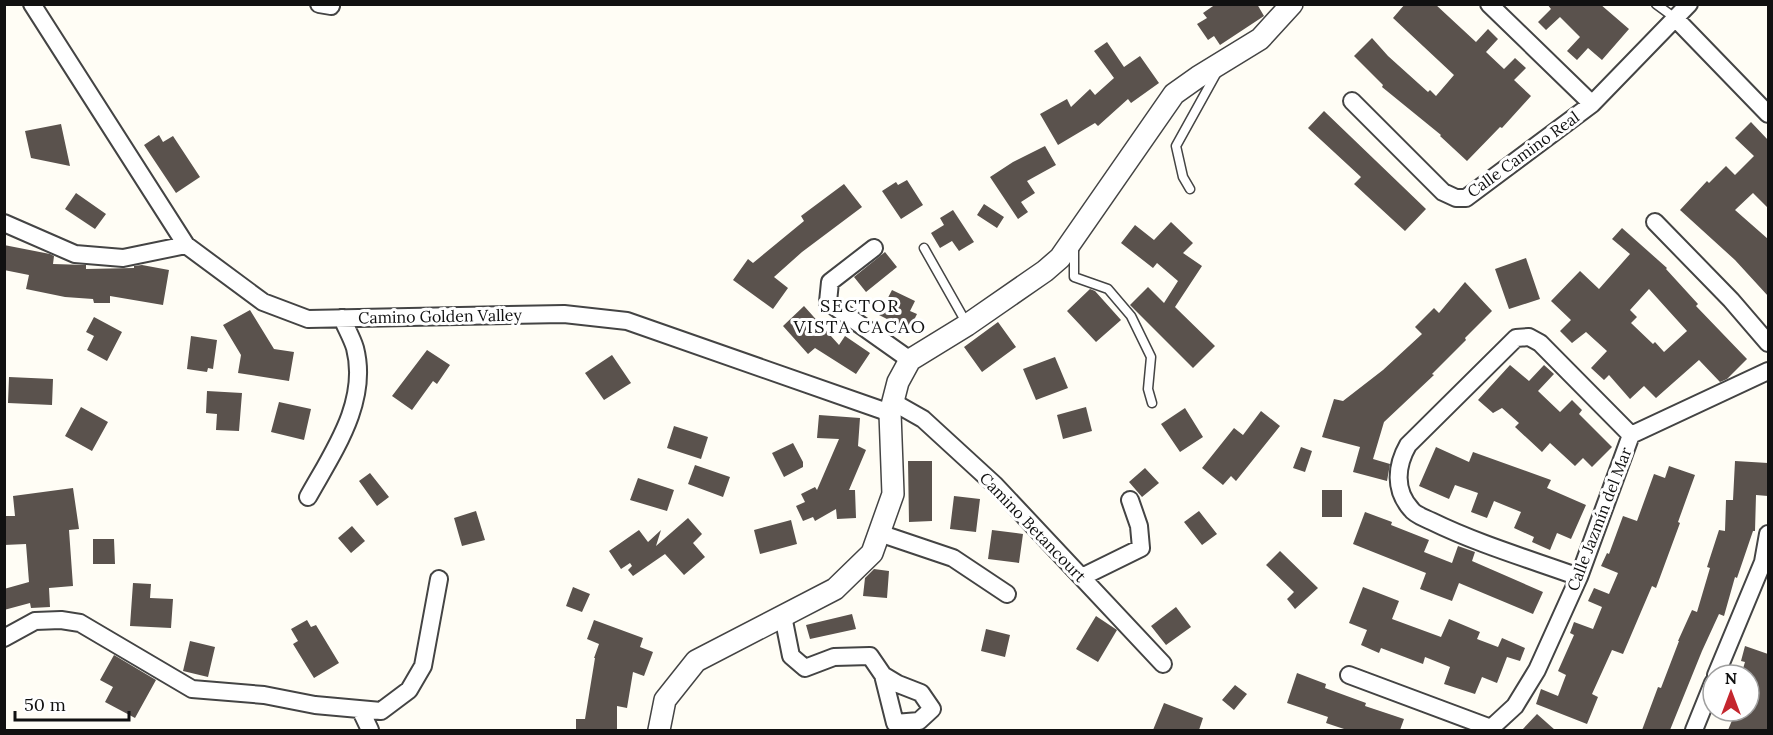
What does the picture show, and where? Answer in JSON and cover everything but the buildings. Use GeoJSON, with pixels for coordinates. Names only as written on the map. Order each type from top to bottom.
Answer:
{"type":"FeatureCollection","features":[{"type":"Feature","properties":{"kind":"street"},"geometry":{"type":"LineString","coordinates":[[4,223],[75,254],[123,258],[186,244],[32,4]]}},
{"type":"Feature","properties":{"kind":"street"},"geometry":{"type":"LineString","coordinates":[[658,730],[665,700],[696,661],[835,589],[872,553],[893,494],[891,408],[898,382],[910,360],[967,325],[1045,272],[1060,258],[1174,94],[1260,39],[1292,4]]}},
{"type":"Feature","properties":{"kind":"street"},"geometry":{"type":"LineString","coordinates":[[1489,4],[1592,104]]}},
{"type":"Feature","properties":{"kind":"street","name":"Calle Camino Real"},"geometry":{"type":"LineString","coordinates":[[1352,101],[1443,192],[1456,198],[1466,198],[1592,104],[1689,4]]}},
{"type":"Feature","properties":{"kind":"street"},"geometry":{"type":"LineString","coordinates":[[1675,18],[1768,114]]}},
{"type":"Feature","properties":{"kind":"street"},"geometry":{"type":"LineString","coordinates":[[1655,222],[1731,300],[1768,343]]}},
{"type":"Feature","properties":{"kind":"street","name":"Camino Golden Valley"},"geometry":{"type":"LineString","coordinates":[[186,244],[263,302],[308,319],[564,314],[627,321],[891,408]]}},
{"type":"Feature","properties":{"kind":"street"},"geometry":{"type":"LineString","coordinates":[[874,248],[830,282],[828,302],[910,360]]}},
{"type":"Feature","properties":{"kind":"street"},"geometry":{"type":"LineString","coordinates":[[308,497],[341,436],[355,402],[358,372],[355,347],[342,318]]}},
{"type":"Feature","properties":{"kind":"street"},"geometry":{"type":"LineString","coordinates":[[1579,577],[1450,530],[1412,511],[1401,492],[1398,478],[1400,459],[1408,445],[1516,338],[1529,337],[1540,343],[1631,435]]}},
{"type":"Feature","properties":{"kind":"street","name":"Calle Jazmín del Mar"},"geometry":{"type":"LineString","coordinates":[[1490,729],[1515,706],[1537,670],[1579,577],[1631,435],[1768,371]]}},
{"type":"Feature","properties":{"kind":"street","name":"Camino Betancourt"},"geometry":{"type":"LineString","coordinates":[[891,408],[923,419],[995,485],[1163,664]]}},
{"type":"Feature","properties":{"kind":"street"},"geometry":{"type":"LineString","coordinates":[[1082,577],[1141,548],[1139,526],[1130,500]]}},
{"type":"Feature","properties":{"kind":"street"},"geometry":{"type":"LineString","coordinates":[[879,533],[953,558],[1007,594]]}},
{"type":"Feature","properties":{"kind":"street"},"geometry":{"type":"LineString","coordinates":[[1721,663],[1763,561],[1768,534]]}},
{"type":"Feature","properties":{"kind":"street"},"geometry":{"type":"LineString","coordinates":[[4,638],[35,621],[61,620],[80,623],[192,689],[264,695],[315,705],[361,711],[381,711],[409,690],[423,666],[439,579]]}},
{"type":"Feature","properties":{"kind":"street"},"geometry":{"type":"LineString","coordinates":[[783,616],[791,656],[805,668],[834,657],[870,656],[883,675]]}},
{"type":"Feature","properties":{"kind":"street"},"geometry":{"type":"LineString","coordinates":[[1349,675],[1490,729]]}},
{"type":"Feature","properties":{"kind":"street"},"geometry":{"type":"LineString","coordinates":[[361,711],[370,730]]}},
{"type":"Feature","properties":{"kind":"street"},"geometry":{"type":"LineString","coordinates":[[1694,730],[1701,713]]}},
{"type":"Feature","properties":{"kind":"lane"},"geometry":{"type":"LineString","coordinates":[[1656,4],[1675,18]]}},
{"type":"Feature","properties":{"kind":"lane"},"geometry":{"type":"LineString","coordinates":[[1190,189],[1183,177],[1176,146],[1224,61]]}},
{"type":"Feature","properties":{"kind":"lane"},"geometry":{"type":"LineString","coordinates":[[1075,237],[1074,277],[1108,289],[1131,316],[1151,357],[1148,389],[1152,403]]}},
{"type":"Feature","properties":{"kind":"lane"},"geometry":{"type":"LineString","coordinates":[[924,248],[967,325]]}},
{"type":"Feature","properties":{"kind":"district","name":"SECTOR VISTA CACAO"},"geometry":{"type":"Point","coordinates":[860,316]}}]}
